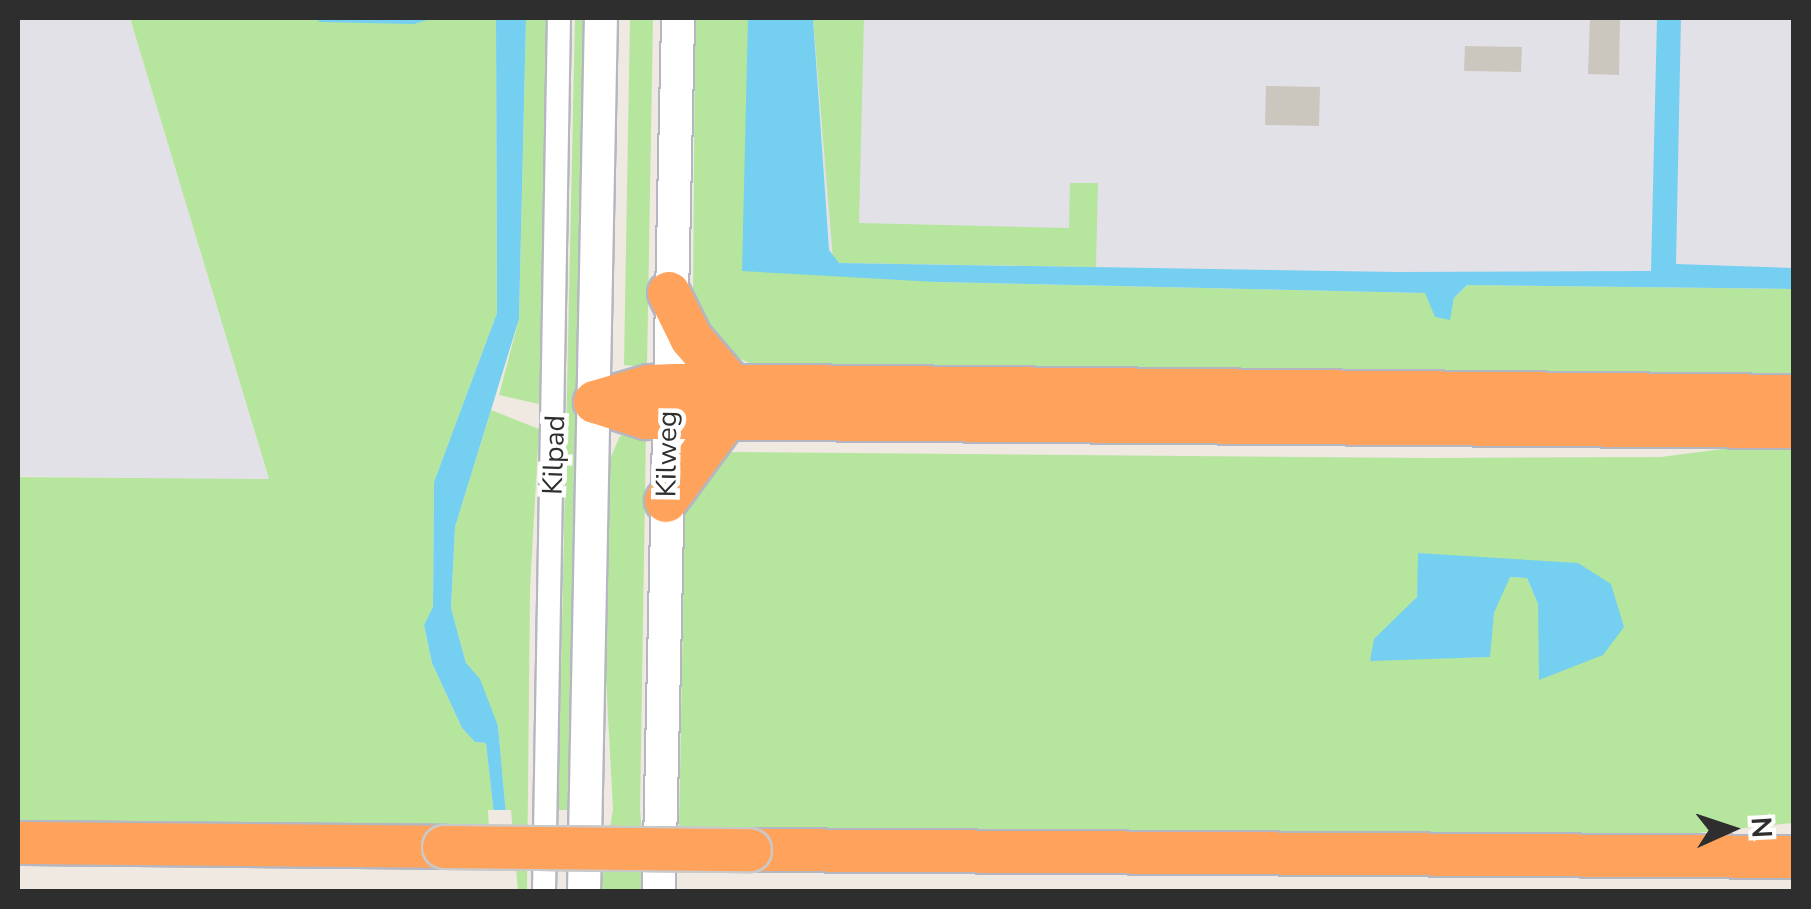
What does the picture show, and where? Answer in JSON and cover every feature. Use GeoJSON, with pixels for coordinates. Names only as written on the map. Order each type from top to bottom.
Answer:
{"type":"FeatureCollection","features":[{"type":"Feature","properties":{"kind":"highway"},"geometry":{"type":"LineString","coordinates":[[670,293],[730,402]]}},
{"type":"Feature","properties":{"kind":"highway"},"geometry":{"type":"LineString","coordinates":[[595,402],[646,418],[667,402],[1794,396]]}},
{"type":"Feature","properties":{"kind":"highway"},"geometry":{"type":"LineString","coordinates":[[730,402],[1794,427]]}},
{"type":"Feature","properties":{"kind":"highway"},"geometry":{"type":"LineString","coordinates":[[666,501],[730,402]]}},
{"type":"Feature","properties":{"kind":"highway"},"geometry":{"type":"LineString","coordinates":[[1538,856],[1794,828]]}},
{"type":"Feature","properties":{"kind":"highway"},"geometry":{"type":"LineString","coordinates":[[18,843],[1794,857]]}},
{"type":"Feature","properties":{"kind":"main road"},"geometry":{"type":"LineString","coordinates":[[584,892],[601,18]]}},
{"type":"Feature","properties":{"kind":"main road","name":"Kilweg"},"geometry":{"type":"LineString","coordinates":[[659,892],[678,18]]}},
{"type":"Feature","properties":{"kind":"street","name":"Kilpad"},"geometry":{"type":"LineString","coordinates":[[544,892],[558,18]]}},
{"type":"Feature","properties":{"kind":"shaded area"},"geometry":{"type":"Polygon","coordinates":[[[18,18],[130,18],[269,480],[18,476],[18,18]]]}},
{"type":"Feature","properties":{"kind":"shaded area"},"geometry":{"type":"Polygon","coordinates":[[[805,18],[1793,18],[1793,284],[822,268],[805,18]]]}},
{"type":"Feature","properties":{"kind":"green space"},"geometry":{"type":"Polygon","coordinates":[[[130,18],[314,18],[321,22],[496,18],[497,313],[434,482],[433,608],[424,625],[432,663],[462,728],[475,742],[486,743],[495,824],[18,826],[18,477],[269,479],[130,18]]]}},
{"type":"Feature","properties":{"kind":"green space"},"geometry":{"type":"Polygon","coordinates":[[[526,18],[548,18],[543,405],[499,395],[519,319],[526,18]]]}},
{"type":"Feature","properties":{"kind":"green space"},"geometry":{"type":"Polygon","coordinates":[[[575,18],[588,18],[573,810],[558,810],[575,18]]]}},
{"type":"Feature","properties":{"kind":"green space"},"geometry":{"type":"Polygon","coordinates":[[[630,18],[653,18],[647,367],[624,365],[630,18]]]}},
{"type":"Feature","properties":{"kind":"green space"},"geometry":{"type":"Polygon","coordinates":[[[695,18],[749,18],[745,248],[936,282],[1426,293],[1450,319],[1454,298],[1467,285],[1793,289],[1793,374],[751,364],[721,350],[693,309],[695,18]]]}},
{"type":"Feature","properties":{"kind":"green space"},"geometry":{"type":"Polygon","coordinates":[[[813,18],[864,18],[859,223],[1069,228],[1070,183],[1098,183],[1096,267],[839,263],[833,259],[813,18]]]}},
{"type":"Feature","properties":{"kind":"green space"},"geometry":{"type":"Polygon","coordinates":[[[491,410],[539,429],[530,589],[527,891],[513,891],[498,726],[466,663],[451,608],[455,527],[491,410]]]}},
{"type":"Feature","properties":{"kind":"green space"},"geometry":{"type":"Polygon","coordinates":[[[646,430],[640,810],[647,888],[600,892],[613,809],[606,679],[610,459],[620,436],[646,430]]]}},
{"type":"Feature","properties":{"kind":"green space"},"geometry":{"type":"Polygon","coordinates":[[[1793,447],[1793,823],[1669,836],[679,828],[685,499],[722,452],[1429,458],[1661,457],[1722,449],[1793,447]],[[1419,553],[1417,597],[1370,660],[1489,657],[1494,613],[1509,577],[1527,578],[1538,604],[1611,584],[1419,553]]]}},
{"type":"Feature","properties":{"kind":"water"},"geometry":{"type":"Polygon","coordinates":[[[314,18],[434,18],[414,24],[320,22],[314,18]]]}},
{"type":"Feature","properties":{"kind":"water"},"geometry":{"type":"Polygon","coordinates":[[[496,18],[526,18],[519,319],[455,527],[451,608],[466,663],[480,679],[498,726],[513,891],[495,824],[486,743],[475,742],[462,728],[432,663],[424,625],[433,607],[434,482],[497,313],[496,18]]]}},
{"type":"Feature","properties":{"kind":"water"},"geometry":{"type":"Polygon","coordinates":[[[748,18],[813,18],[829,250],[839,263],[1397,272],[1651,271],[1657,18],[1681,18],[1676,264],[1793,268],[1793,289],[1467,285],[1454,298],[1450,320],[1435,317],[1425,293],[936,282],[742,271],[748,18]]]}},
{"type":"Feature","properties":{"kind":"water"},"geometry":{"type":"Polygon","coordinates":[[[1418,553],[1578,563],[1611,584],[1624,627],[1603,655],[1539,680],[1538,604],[1527,578],[1510,577],[1494,613],[1490,657],[1370,661],[1374,639],[1417,597],[1418,553]]]}},
{"type":"Feature","properties":{"kind":"pier"},"geometry":{"type":"Polygon","coordinates":[[[488,810],[511,810],[518,892],[492,892],[488,810]]]}},
{"type":"Feature","properties":{"kind":"building"},"geometry":{"type":"Polygon","coordinates":[[[1590,18],[1620,18],[1619,75],[1588,74],[1590,18]]]}},
{"type":"Feature","properties":{"kind":"building"},"geometry":{"type":"Polygon","coordinates":[[[1465,46],[1522,47],[1521,72],[1464,71],[1465,46]]]}},
{"type":"Feature","properties":{"kind":"building"},"geometry":{"type":"Polygon","coordinates":[[[1266,86],[1320,87],[1319,126],[1265,125],[1266,86]]]}}]}
